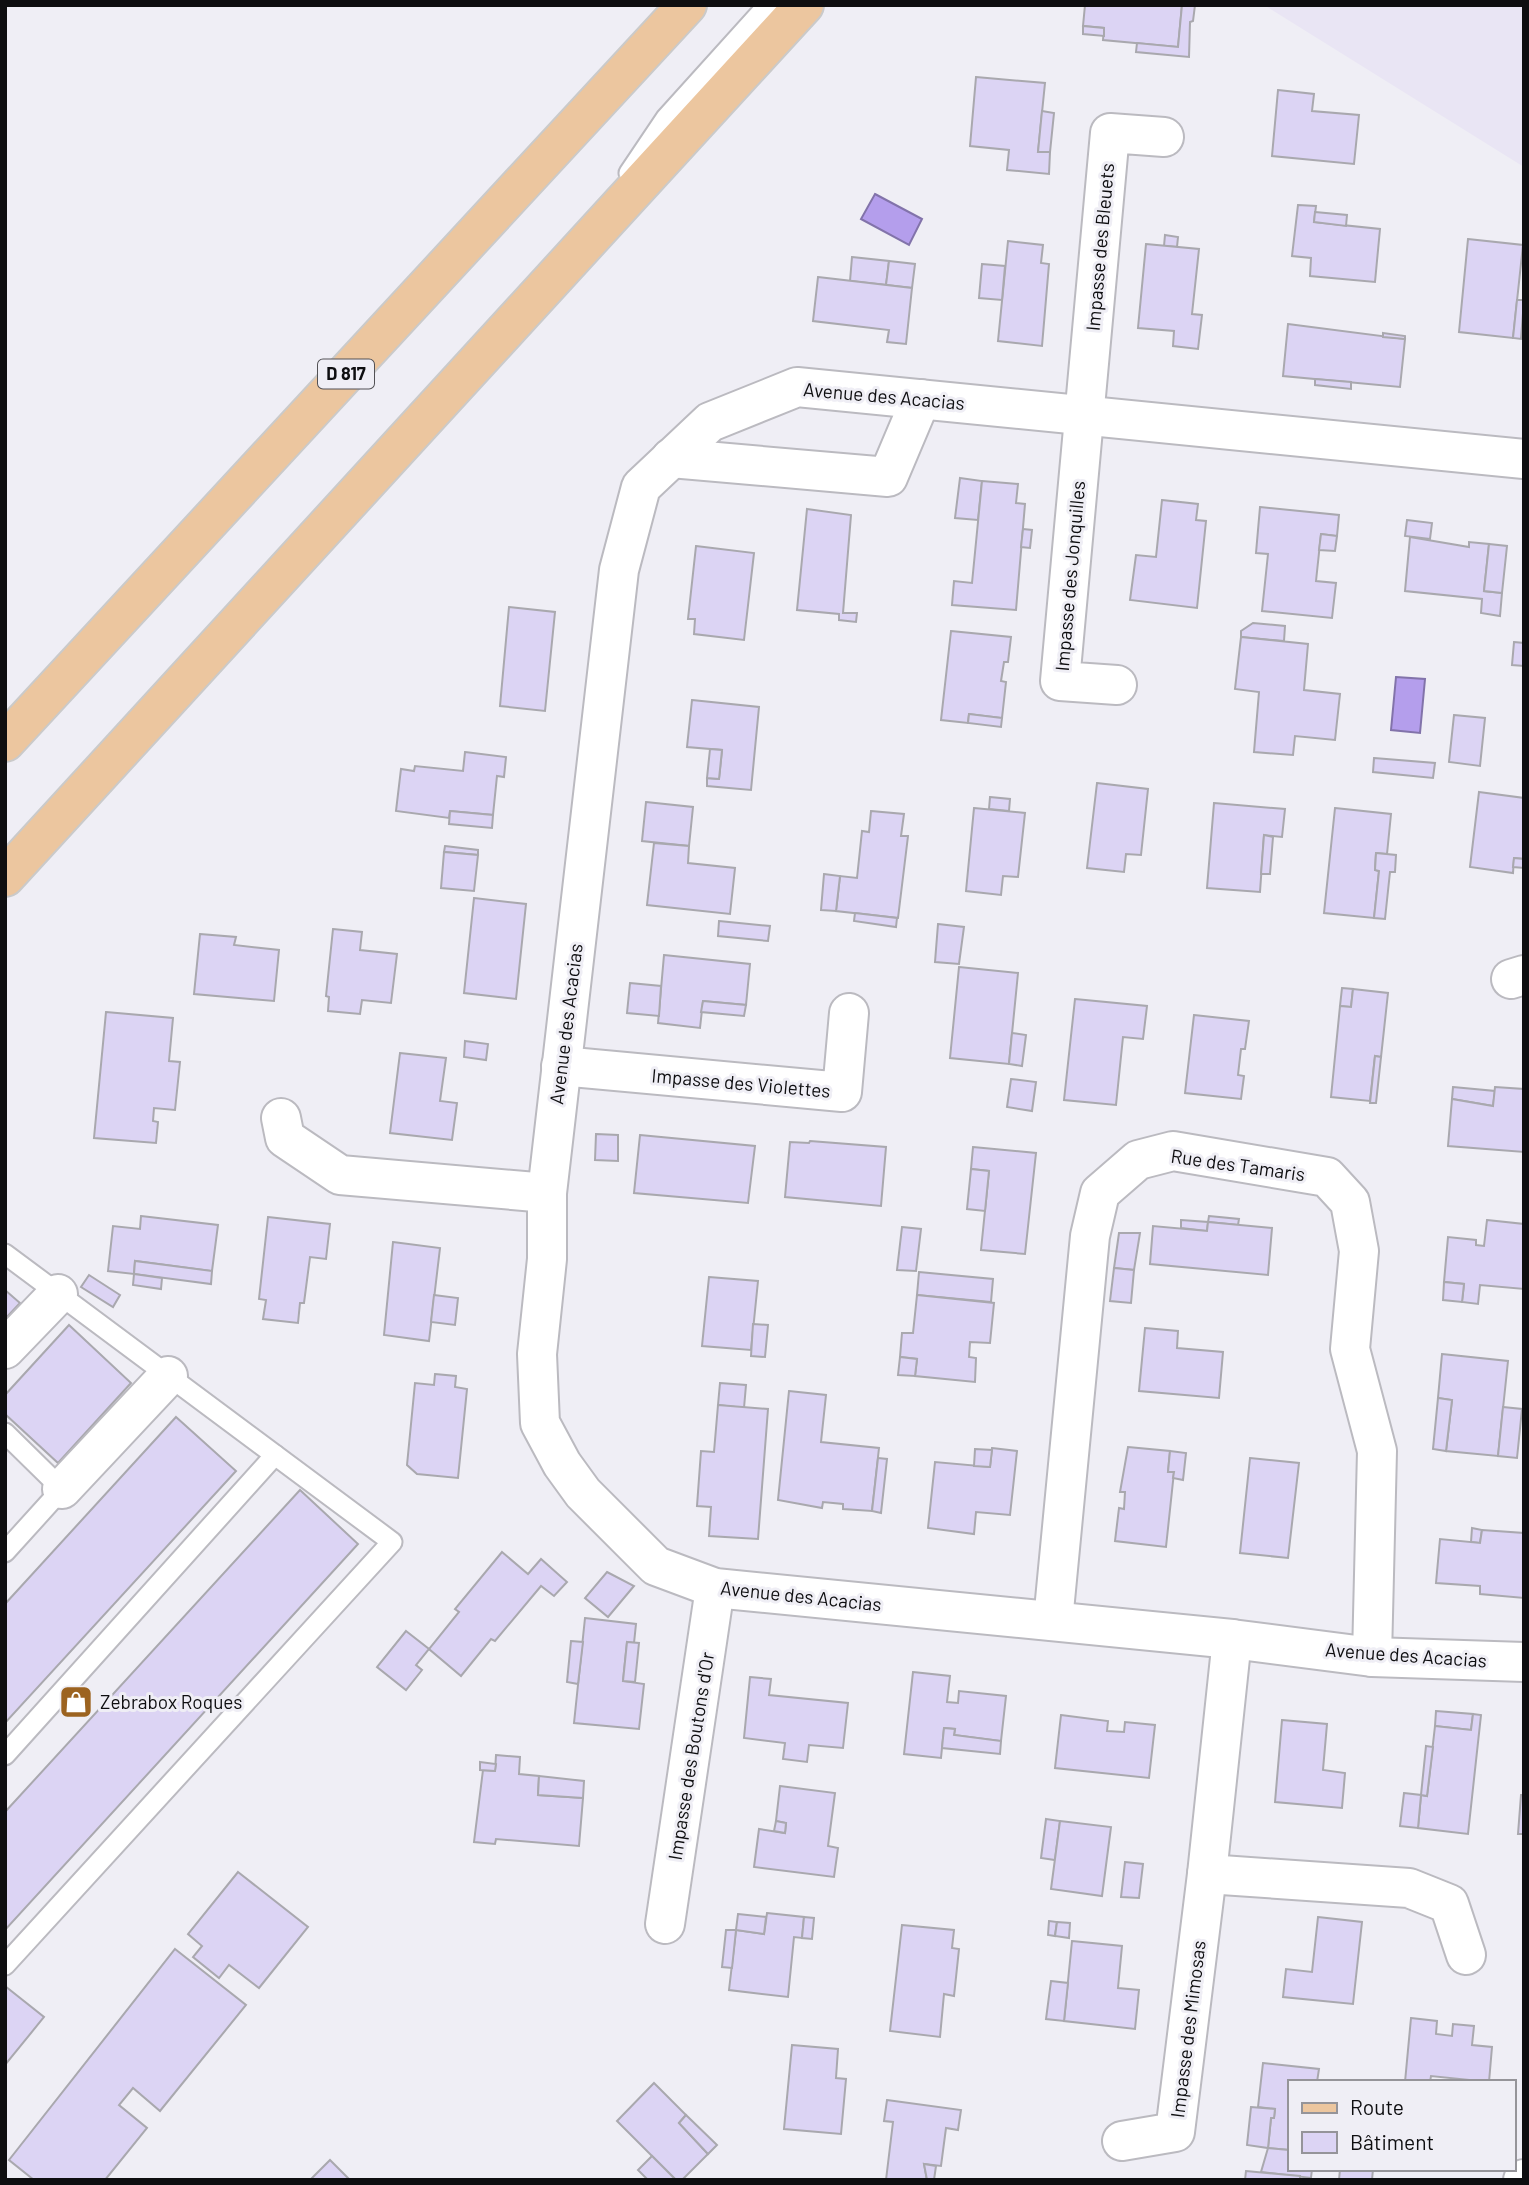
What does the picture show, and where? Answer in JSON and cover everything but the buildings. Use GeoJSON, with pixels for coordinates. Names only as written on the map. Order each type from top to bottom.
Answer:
{"type":"FeatureCollection","features":[{"type":"Feature","properties":{"kind":"main road","name":"D 817"},"geometry":{"type":"LineString","coordinates":[[5,742],[687,5]]}},
{"type":"Feature","properties":{"kind":"main road"},"geometry":{"type":"LineString","coordinates":[[5,877],[804,5]]}},
{"type":"Feature","properties":{"kind":"street","name":"Impasse des Bleuets"},"geometry":{"type":"LineString","coordinates":[[1084,415],[1110,133],[1164,137]]}},
{"type":"Feature","properties":{"kind":"street","name":"Avenue des Acacias"},"geometry":{"type":"LineString","coordinates":[[1524,459],[797,387],[710,422],[641,487],[619,570],[547,1192],[547,1259],[537,1354],[540,1423],[583,1493],[656,1566],[715,1588],[1232,1639],[1372,1657],[1524,1662]]}},
{"type":"Feature","properties":{"kind":"street"},"geometry":{"type":"LineString","coordinates":[[671,458],[888,477],[922,399]]}},
{"type":"Feature","properties":{"kind":"street","name":"Impasse des Jonquilles"},"geometry":{"type":"LineString","coordinates":[[1084,415],[1060,681],[1117,685]]}},
{"type":"Feature","properties":{"kind":"street","name":"Impasse des Violettes"},"geometry":{"type":"LineString","coordinates":[[561,1066],[842,1092],[849,1013]]}},
{"type":"Feature","properties":{"kind":"street"},"geometry":{"type":"LineString","coordinates":[[281,1118],[285,1138],[340,1175],[547,1192]]}},
{"type":"Feature","properties":{"kind":"street","name":"Rue des Tamaris"},"geometry":{"type":"LineString","coordinates":[[1053,1621],[1090,1236],[1100,1192],[1138,1160],[1173,1152],[1327,1177],[1350,1202],[1359,1251],[1350,1349],[1377,1451],[1372,1657]]}},
{"type":"Feature","properties":{"kind":"street"},"geometry":{"type":"LineString","coordinates":[[5,1349],[58,1294]]}},
{"type":"Feature","properties":{"kind":"street"},"geometry":{"type":"LineString","coordinates":[[62,1489],[168,1376]]}},
{"type":"Feature","properties":{"kind":"street","name":"Impasse des Boutons d'Or"},"geometry":{"type":"LineString","coordinates":[[665,1924],[715,1588]]}},
{"type":"Feature","properties":{"kind":"street","name":"Impasse des Mimosas"},"geometry":{"type":"LineString","coordinates":[[1122,2141],[1175,2132],[1207,1874],[1232,1639]]}},
{"type":"Feature","properties":{"kind":"street"},"geometry":{"type":"LineString","coordinates":[[1207,1874],[1409,1888],[1449,1904],[1466,1955]]}},
{"type":"Feature","properties":{"kind":"lane"},"geometry":{"type":"LineString","coordinates":[[572,259],[666,118],[768,5]]}},
{"type":"Feature","properties":{"kind":"lane"},"geometry":{"type":"LineString","coordinates":[[5,1254],[392,1542],[5,1965]]}},
{"type":"Feature","properties":{"kind":"lane"},"geometry":{"type":"LineString","coordinates":[[5,1433],[62,1489],[5,1552]]}},
{"type":"Feature","properties":{"kind":"lane"},"geometry":{"type":"LineString","coordinates":[[5,1755],[275,1455]]}},
{"type":"Feature","properties":{"kind":"shaded area"},"geometry":{"type":"Polygon","coordinates":[[[1264,5],[1524,5],[1524,167],[1264,5]]]}},
{"type":"Feature","properties":{"kind":"shaded area"},"geometry":{"type":"Polygon","coordinates":[[[875,194],[922,219],[909,245],[861,219],[875,194]]]}},
{"type":"Feature","properties":{"kind":"shaded area"},"geometry":{"type":"Polygon","coordinates":[[[1396,677],[1425,679],[1420,733],[1391,730],[1396,677]]]}},
{"type":"Feature","properties":{"kind":"place","name":"Zebrabox Roques"},"geometry":{"type":"Point","coordinates":[76,1702]}}]}
